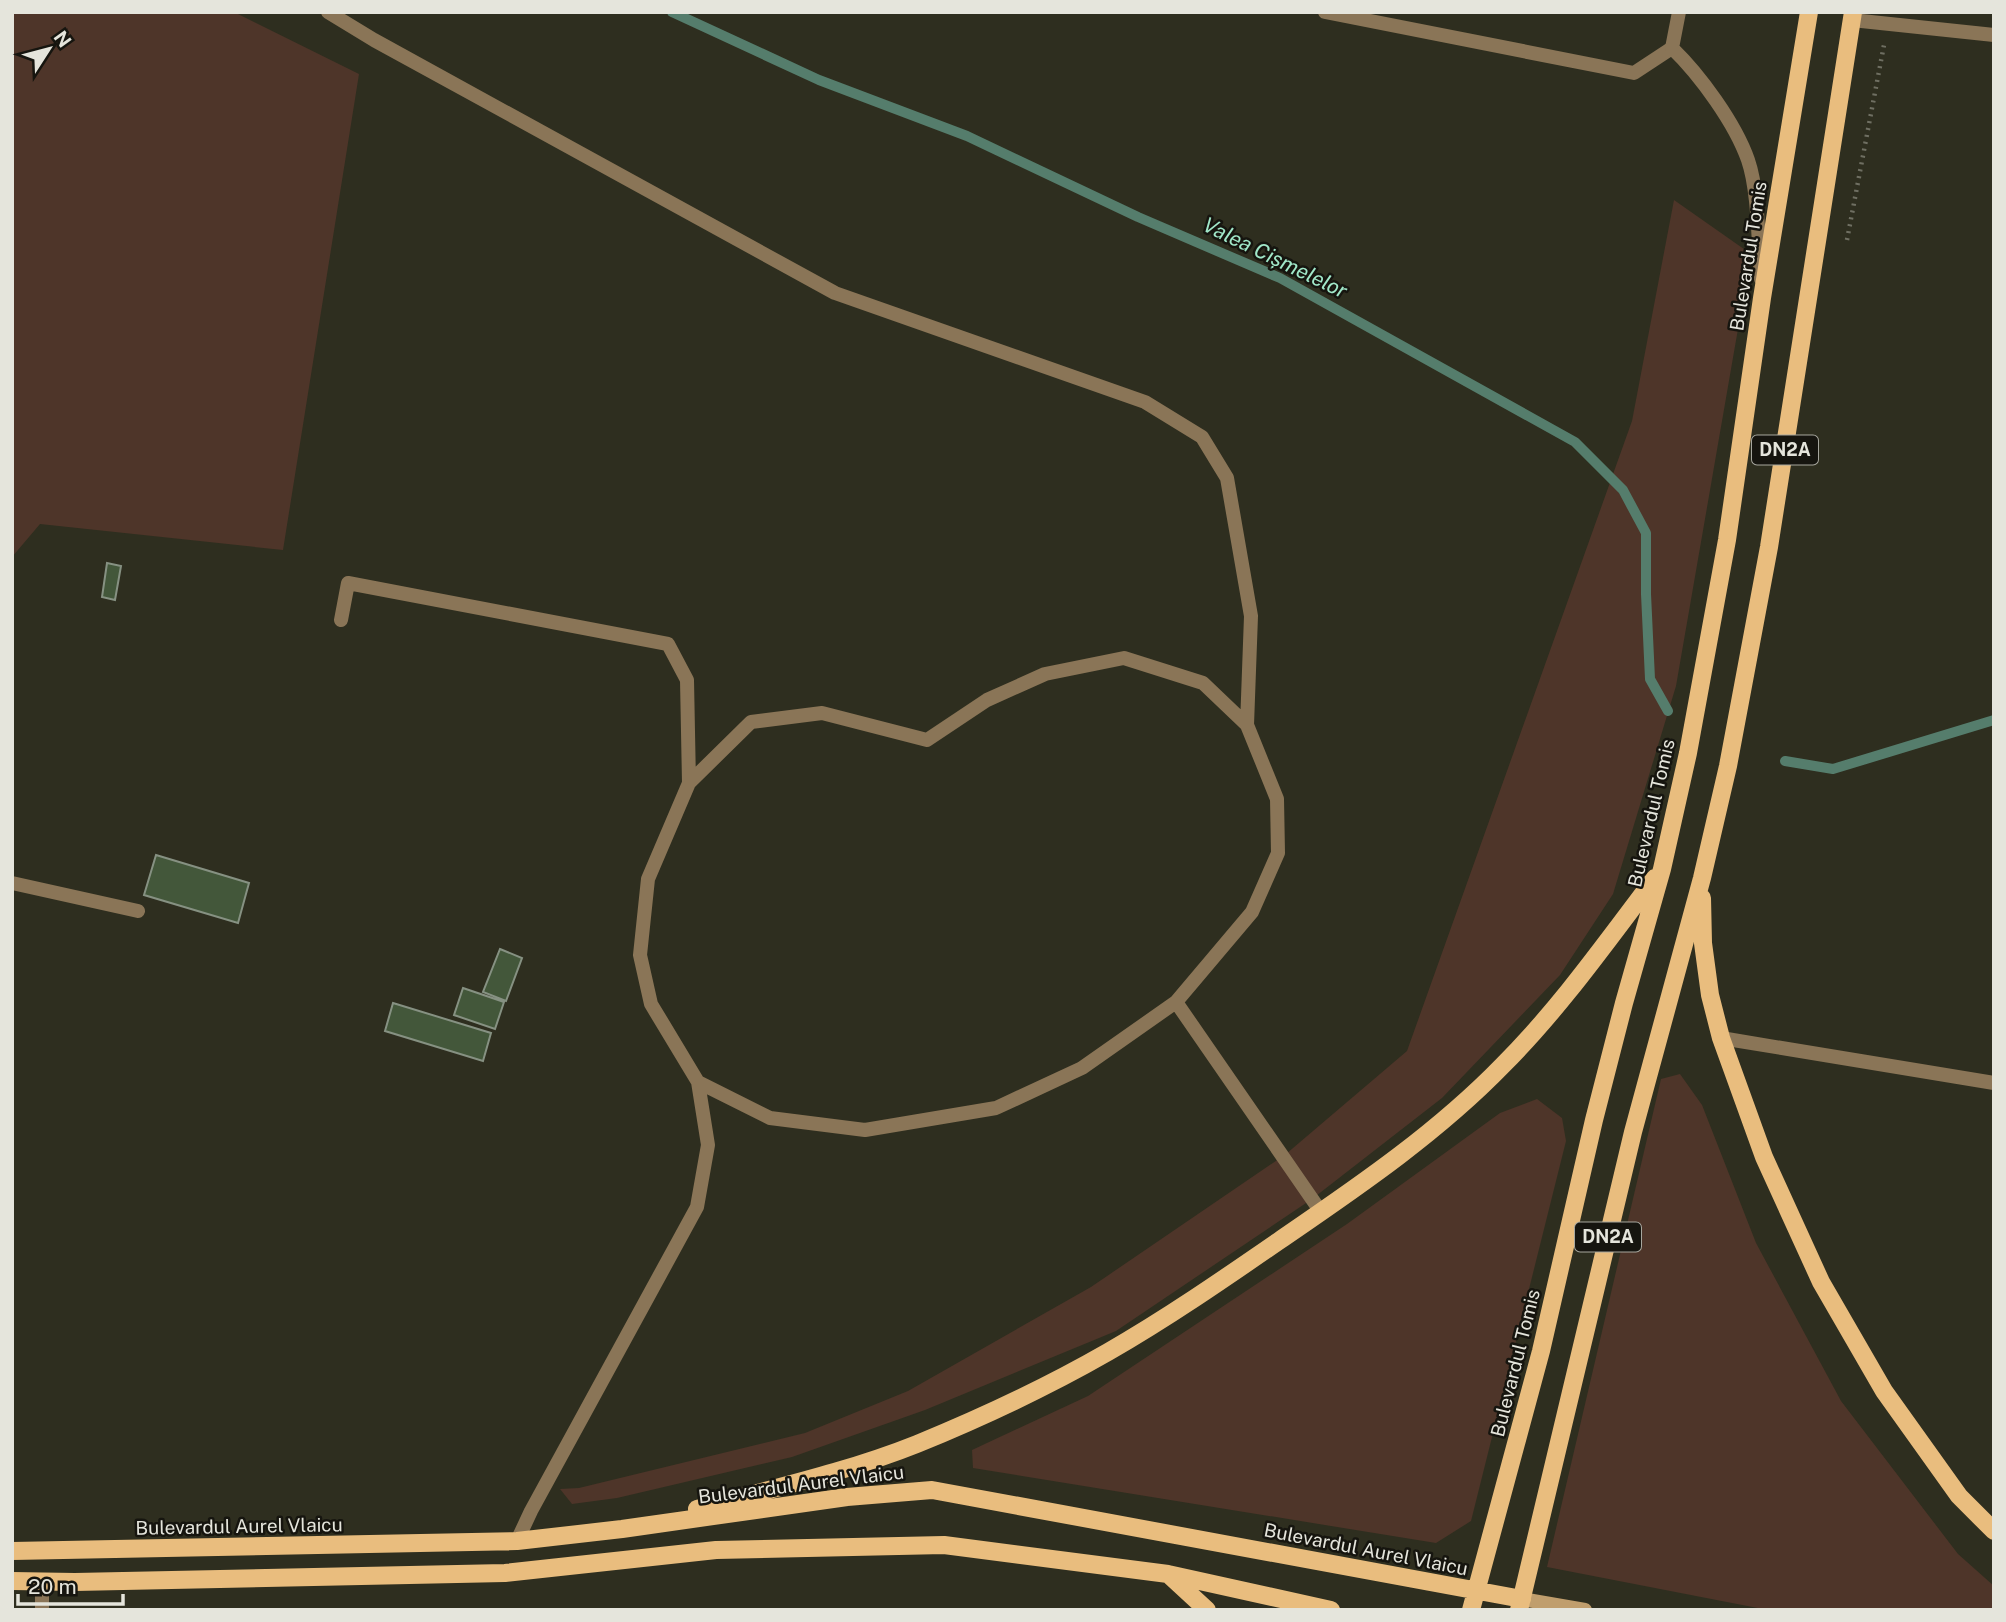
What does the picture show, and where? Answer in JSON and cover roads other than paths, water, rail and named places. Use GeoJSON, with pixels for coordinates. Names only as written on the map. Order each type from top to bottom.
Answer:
{"type":"FeatureCollection","features":[{"type":"Feature","properties":{"kind":"main road","name":"Bulevardul Tomis"},"geometry":{"type":"LineString","coordinates":[[1471,1610],[1541,1351],[1594,1120],[1662,869],[1688,753],[1727,540],[1762,298],[1809,12]]}},
{"type":"Feature","properties":{"kind":"main road","name":"DN2A"},"geometry":{"type":"LineString","coordinates":[[1520,1604],[1633,1132],[1702,878],[1728,766],[1769,547],[1853,16]]}},
{"type":"Feature","properties":{"kind":"main road"},"geometry":{"type":"LineString","coordinates":[[622,1529],[824,1475],[914,1445],[1012,1404],[1109,1352],[1321,1212],[1444,1120],[1504,1065],[1555,1007],[1662,869]]}},
{"type":"Feature","properties":{"kind":"main road"},"geometry":{"type":"LineString","coordinates":[[1702,878],[1703,943],[1710,995],[1721,1038],[1764,1157],[1821,1282],[1884,1391],[1959,1496],[1994,1531]]}},
{"type":"Feature","properties":{"kind":"main road","name":"Bulevardul Aurel Vlaicu"},"geometry":{"type":"LineString","coordinates":[[12,1551],[517,1541],[847,1497],[932,1490],[1476,1591],[1520,1604],[1586,1610]]}},
{"type":"Feature","properties":{"kind":"main road"},"geometry":{"type":"LineString","coordinates":[[12,1581],[505,1573],[716,1550],[944,1545],[1168,1574],[1331,1610]]}},
{"type":"Feature","properties":{"kind":"main road"},"geometry":{"type":"LineString","coordinates":[[1168,1574],[1207,1610]]}},
{"type":"Feature","properties":{"kind":"street"},"geometry":{"type":"LineString","coordinates":[[328,12],[374,40],[835,293],[1145,402],[1202,437],[1227,478],[1251,616],[1247,725]]}},
{"type":"Feature","properties":{"kind":"street"},"geometry":{"type":"LineString","coordinates":[[1325,12],[1634,73],[1672,48],[1679,12]]}},
{"type":"Feature","properties":{"kind":"street"},"geometry":{"type":"LineString","coordinates":[[1853,16],[1994,35]]}},
{"type":"Feature","properties":{"kind":"street"},"geometry":{"type":"LineString","coordinates":[[1672,48],[1689,65],[1715,101],[1735,132],[1748,161],[1755,199],[1762,298]]}},
{"type":"Feature","properties":{"kind":"street"},"geometry":{"type":"LineString","coordinates":[[341,620],[348,583],[668,644],[687,680],[689,783]]}},
{"type":"Feature","properties":{"kind":"street"},"geometry":{"type":"LineString","coordinates":[[517,1541],[697,1207],[708,1145],[698,1082],[651,1004],[640,955],[648,878],[689,783],[751,722],[822,713],[928,740],[987,700],[1045,674],[1124,658],[1203,682],[1247,725],[1277,799],[1278,853],[1252,912],[1177,1002],[1082,1068],[996,1108],[865,1130],[770,1118],[698,1082]]}},
{"type":"Feature","properties":{"kind":"street"},"geometry":{"type":"LineString","coordinates":[[12,883],[138,911]]}},
{"type":"Feature","properties":{"kind":"street"},"geometry":{"type":"LineString","coordinates":[[1177,1002],[1321,1212]]}},
{"type":"Feature","properties":{"kind":"street"},"geometry":{"type":"LineString","coordinates":[[1721,1038],[1994,1083]]}},
{"type":"Feature","properties":{"kind":"street"},"geometry":{"type":"LineString","coordinates":[[42,1610],[43,1582]]}},
{"type":"Feature","properties":{"kind":"waterway","name":"Valea Cișmelelor"},"geometry":{"type":"LineString","coordinates":[[672,12],[819,80],[967,136],[1138,217],[1280,278],[1575,442],[1623,490],[1646,533],[1650,679],[1668,711]]}},
{"type":"Feature","properties":{"kind":"waterway","name":"Valea Cișmelelor"},"geometry":{"type":"LineString","coordinates":[[1785,761],[1833,769],[1994,720]]}}]}
